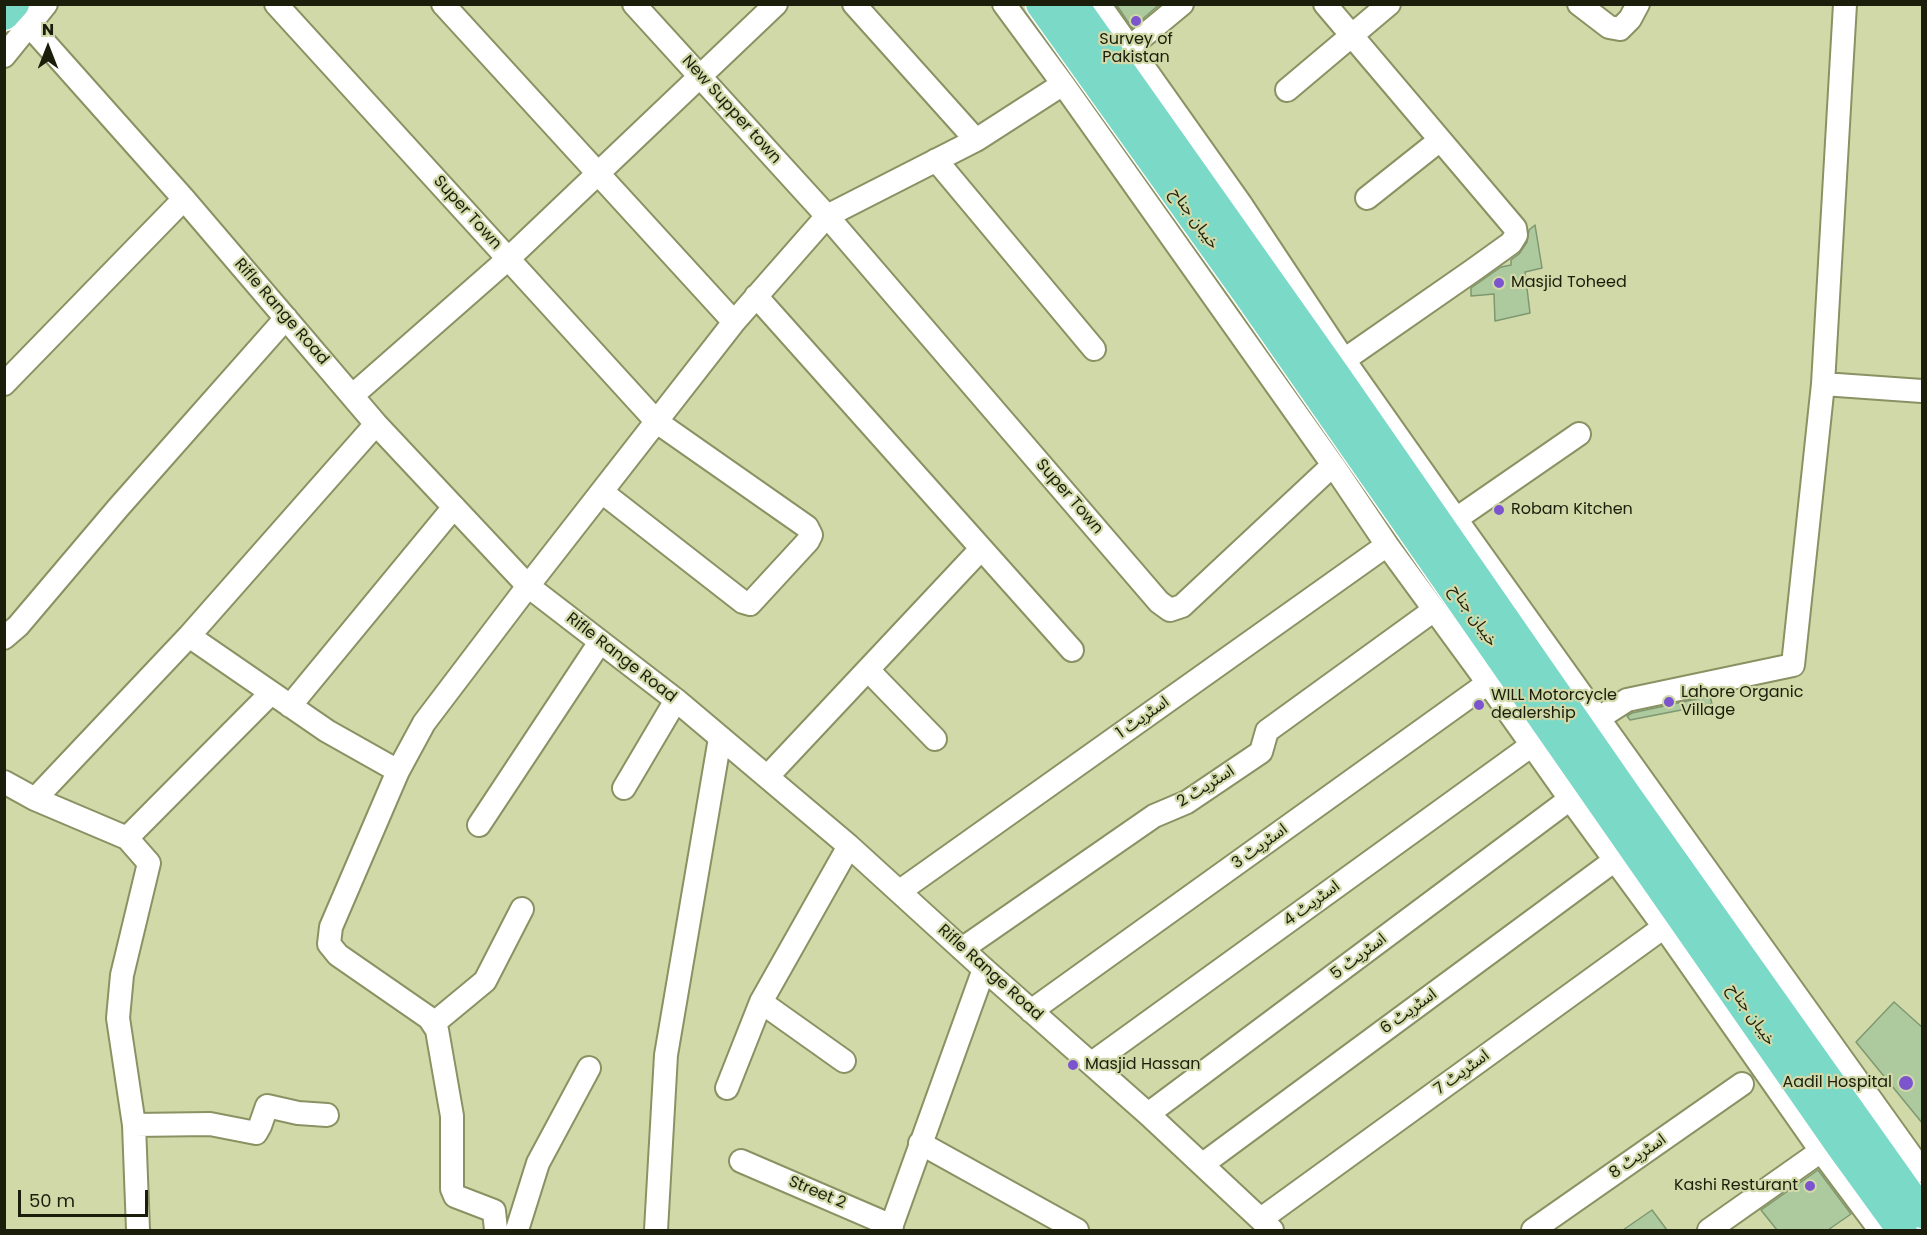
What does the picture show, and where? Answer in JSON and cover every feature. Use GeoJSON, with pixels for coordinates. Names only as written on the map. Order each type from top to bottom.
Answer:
{"type":"FeatureCollection","features":[{"type":"Feature","properties":{"kind":"main road","name":"خیبان جناح"},"geometry":{"type":"LineString","coordinates":[[1041,4],[1248,294],[1902,1230]]}},
{"type":"Feature","properties":{"kind":"main road","name":"خیبان جناح"},"geometry":{"type":"LineString","coordinates":[[1073,4],[1335,375],[1626,795],[1923,1213]]}},
{"type":"Feature","properties":{"kind":"street"},"geometry":{"type":"LineString","coordinates":[[4,56],[16,15],[46,4]]}},
{"type":"Feature","properties":{"kind":"street","name":"Super Town"},"geometry":{"type":"LineString","coordinates":[[276,4],[657,422],[807,527],[811,534],[808,542],[750,604],[742,602],[602,492]]}},
{"type":"Feature","properties":{"kind":"street"},"geometry":{"type":"LineString","coordinates":[[443,4],[734,322]]}},
{"type":"Feature","properties":{"kind":"street","name":"New Supper town"},"geometry":{"type":"LineString","coordinates":[[634,4],[828,216]]}},
{"type":"Feature","properties":{"kind":"street"},"geometry":{"type":"LineString","coordinates":[[353,395],[508,259],[776,4]]}},
{"type":"Feature","properties":{"kind":"street"},"geometry":{"type":"LineString","coordinates":[[854,4],[976,140]]}},
{"type":"Feature","properties":{"kind":"street"},"geometry":{"type":"LineString","coordinates":[[1004,4],[1334,465],[1387,545],[1880,1230]]}},
{"type":"Feature","properties":{"kind":"street"},"geometry":{"type":"LineString","coordinates":[[1099,4],[1240,203],[1344,360],[1456,519],[1825,1038],[1923,1171]]}},
{"type":"Feature","properties":{"kind":"street"},"geometry":{"type":"LineString","coordinates":[[1130,47],[1182,4]]}},
{"type":"Feature","properties":{"kind":"street"},"geometry":{"type":"LineString","coordinates":[[1325,4],[1515,228],[1516,235],[1511,243],[1344,360]]}},
{"type":"Feature","properties":{"kind":"street"},"geometry":{"type":"LineString","coordinates":[[1287,90],[1389,4]]}},
{"type":"Feature","properties":{"kind":"street"},"geometry":{"type":"LineString","coordinates":[[1579,4],[1609,27],[1620,29],[1638,4]]}},
{"type":"Feature","properties":{"kind":"street"},"geometry":{"type":"LineString","coordinates":[[1599,718],[1627,700],[1793,664],[1823,384],[1845,4]]}},
{"type":"Feature","properties":{"kind":"street","name":"Rifle Range Road"},"geometry":{"type":"LineString","coordinates":[[16,15],[184,199],[376,424],[528,586],[676,700],[849,846],[1148,1114],[1267,1225]]}},
{"type":"Feature","properties":{"kind":"street"},"geometry":{"type":"LineString","coordinates":[[496,1230],[494,1211],[455,1196],[452,1189],[452,1116],[437,1030],[429,1018],[338,955],[329,944],[331,927],[398,771],[424,723],[528,586],[734,322],[828,216],[976,140],[1063,84]]}},
{"type":"Feature","properties":{"kind":"street"},"geometry":{"type":"LineString","coordinates":[[1367,198],[1440,140]]}},
{"type":"Feature","properties":{"kind":"street"},"geometry":{"type":"LineString","coordinates":[[936,160],[1094,349]]}},
{"type":"Feature","properties":{"kind":"street"},"geometry":{"type":"LineString","coordinates":[[4,384],[184,199]]}},
{"type":"Feature","properties":{"kind":"street","name":"Super Town"},"geometry":{"type":"LineString","coordinates":[[828,216],[1160,602],[1170,610],[1182,606],[1334,465]]}},
{"type":"Feature","properties":{"kind":"street"},"geometry":{"type":"LineString","coordinates":[[756,296],[1072,650]]}},
{"type":"Feature","properties":{"kind":"street"},"geometry":{"type":"LineString","coordinates":[[4,638],[18,626],[126,499],[286,318]]}},
{"type":"Feature","properties":{"kind":"street"},"geometry":{"type":"LineString","coordinates":[[1823,384],[1923,391]]}},
{"type":"Feature","properties":{"kind":"street"},"geometry":{"type":"LineString","coordinates":[[35,799],[189,636],[376,424]]}},
{"type":"Feature","properties":{"kind":"street"},"geometry":{"type":"LineString","coordinates":[[1456,519],[1579,434]]}},
{"type":"Feature","properties":{"kind":"street"},"geometry":{"type":"LineString","coordinates":[[290,706],[454,507]]}},
{"type":"Feature","properties":{"kind":"street","name":"اسٹریٹ 1"},"geometry":{"type":"LineString","coordinates":[[900,891],[1387,545]]}},
{"type":"Feature","properties":{"kind":"street"},"geometry":{"type":"LineString","coordinates":[[767,777],[981,549]]}},
{"type":"Feature","properties":{"kind":"street","name":"اسٹریٹ 2"},"geometry":{"type":"LineString","coordinates":[[962,948],[1154,816],[1187,802],[1261,752],[1267,731],[1434,610]]}},
{"type":"Feature","properties":{"kind":"street"},"geometry":{"type":"LineString","coordinates":[[189,636],[327,731],[398,771]]}},
{"type":"Feature","properties":{"kind":"street"},"geometry":{"type":"LineString","coordinates":[[479,825],[600,642]]}},
{"type":"Feature","properties":{"kind":"street"},"geometry":{"type":"LineString","coordinates":[[868,670],[935,739]]}},
{"type":"Feature","properties":{"kind":"street","name":"اسٹریٹ 3"},"geometry":{"type":"LineString","coordinates":[[1031,1011],[1488,683]]}},
{"type":"Feature","properties":{"kind":"street"},"geometry":{"type":"LineString","coordinates":[[127,838],[271,693]]}},
{"type":"Feature","properties":{"kind":"street"},"geometry":{"type":"LineString","coordinates":[[624,788],[676,700]]}},
{"type":"Feature","properties":{"kind":"street"},"geometry":{"type":"LineString","coordinates":[[656,1230],[666,1055],[720,738]]}},
{"type":"Feature","properties":{"kind":"street","name":"اسٹریٹ 4"},"geometry":{"type":"LineString","coordinates":[[1092,1064],[1532,745]]}},
{"type":"Feature","properties":{"kind":"street"},"geometry":{"type":"LineString","coordinates":[[4,782],[35,799],[127,838],[149,863],[122,975],[118,1018],[134,1125],[138,1230]]}},
{"type":"Feature","properties":{"kind":"street","name":"اسٹریٹ 5"},"geometry":{"type":"LineString","coordinates":[[1148,1114],[1570,800]]}},
{"type":"Feature","properties":{"kind":"street"},"geometry":{"type":"LineString","coordinates":[[728,1088],[761,1002],[849,846]]}},
{"type":"Feature","properties":{"kind":"street","name":"اسٹریٹ 6"},"geometry":{"type":"LineString","coordinates":[[1203,1164],[1615,860]]}},
{"type":"Feature","properties":{"kind":"street"},"geometry":{"type":"LineString","coordinates":[[433,1024],[485,981],[522,909]]}},
{"type":"Feature","properties":{"kind":"street","name":"اسٹریٹ 7"},"geometry":{"type":"LineString","coordinates":[[1267,1225],[1664,927]]}},
{"type":"Feature","properties":{"kind":"street"},"geometry":{"type":"LineString","coordinates":[[891,1228],[984,969]]}},
{"type":"Feature","properties":{"kind":"street"},"geometry":{"type":"LineString","coordinates":[[761,1002],[844,1061]]}},
{"type":"Feature","properties":{"kind":"street"},"geometry":{"type":"LineString","coordinates":[[517,1230],[525,1198],[538,1163],[589,1068]]}},
{"type":"Feature","properties":{"kind":"street","name":"اسٹریٹ 8"},"geometry":{"type":"LineString","coordinates":[[1533,1230],[1742,1084]]}},
{"type":"Feature","properties":{"kind":"street"},"geometry":{"type":"LineString","coordinates":[[134,1125],[210,1124],[256,1132],[267,1106],[298,1113],[327,1115]]}},
{"type":"Feature","properties":{"kind":"street"},"geometry":{"type":"LineString","coordinates":[[920,1143],[1077,1230]]}},
{"type":"Feature","properties":{"kind":"street"},"geometry":{"type":"LineString","coordinates":[[1709,1230],[1821,1151]]}},
{"type":"Feature","properties":{"kind":"street","name":"Street 2"},"geometry":{"type":"LineString","coordinates":[[741,1161],[891,1228]]}},
{"type":"Feature","properties":{"kind":"building"},"geometry":{"type":"Polygon","coordinates":[[[1116,4],[1160,4],[1132,28],[1116,4]]]}},
{"type":"Feature","properties":{"kind":"building","name":"Masjid Toheed"},"geometry":{"type":"Polygon","coordinates":[[[1535,225],[1542,268],[1525,272],[1530,313],[1495,321],[1494,294],[1471,296],[1471,288],[1501,267],[1511,265],[1511,260],[1519,254],[1527,242],[1529,230],[1535,225]]]}},
{"type":"Feature","properties":{"kind":"building"},"geometry":{"type":"Polygon","coordinates":[[[1710,696],[1712,704],[1630,720],[1627,716],[1632,713],[1710,696]]]}},
{"type":"Feature","properties":{"kind":"building","name":"Aadil Hospital"},"geometry":{"type":"Polygon","coordinates":[[[1894,1002],[1923,1028],[1923,1124],[1856,1042],[1894,1002]]]}},
{"type":"Feature","properties":{"kind":"building","name":"Kashi Resturant"},"geometry":{"type":"Polygon","coordinates":[[[1818,1170],[1851,1214],[1828,1230],[1777,1230],[1761,1210],[1818,1170]]]}},
{"type":"Feature","properties":{"kind":"building"},"geometry":{"type":"Polygon","coordinates":[[[1652,1210],[1667,1230],[1623,1230],[1652,1210]]]}},
{"type":"Feature","properties":{"kind":"place","name":"Survey of Pakistan"},"geometry":{"type":"Point","coordinates":[1136,21]}},
{"type":"Feature","properties":{"kind":"place","name":"Masjid Toheed"},"geometry":{"type":"Point","coordinates":[1499,283]}},
{"type":"Feature","properties":{"kind":"place","name":"Robam Kitchen"},"geometry":{"type":"Point","coordinates":[1499,510]}},
{"type":"Feature","properties":{"kind":"place","name":"Lahore Organic Village"},"geometry":{"type":"Point","coordinates":[1669,702]}},
{"type":"Feature","properties":{"kind":"place","name":"WILL Motorcycle dealership"},"geometry":{"type":"Point","coordinates":[1479,705]}},
{"type":"Feature","properties":{"kind":"place","name":"Masjid Hassan"},"geometry":{"type":"Point","coordinates":[1073,1065]}},
{"type":"Feature","properties":{"kind":"place","name":"Aadil Hospital"},"geometry":{"type":"Point","coordinates":[1906,1083]}},
{"type":"Feature","properties":{"kind":"place","name":"Kashi Resturant"},"geometry":{"type":"Point","coordinates":[1810,1186]}}]}
